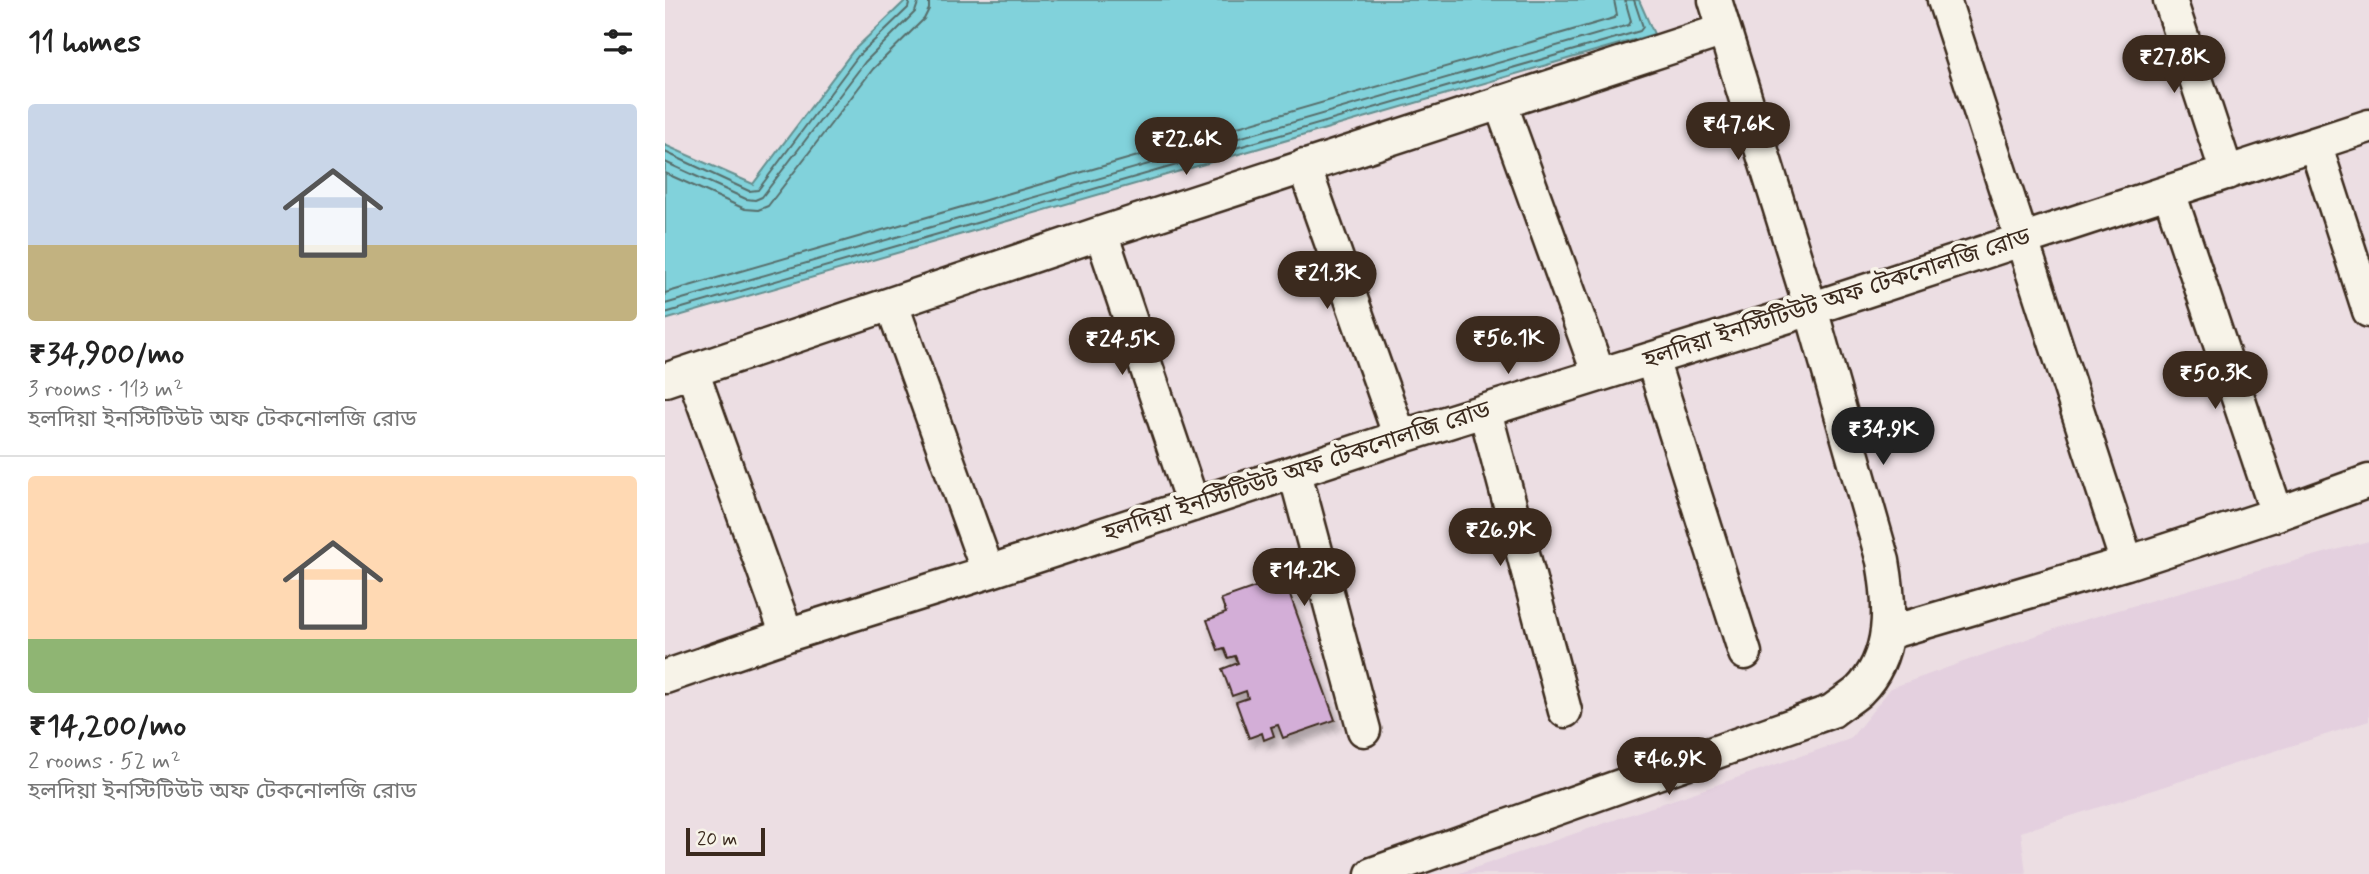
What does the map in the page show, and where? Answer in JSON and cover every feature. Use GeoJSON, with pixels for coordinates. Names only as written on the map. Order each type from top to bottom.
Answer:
{"type":"FeatureCollection","features":[{"type":"Feature","properties":{"kind":"street"},"geometry":{"type":"LineString","coordinates":[[1372,874],[1832,711],[1859,691],[1875,670],[1888,633],[1889,598],[1883,561],[1811,309],[1715,0]]}},
{"type":"Feature","properties":{"kind":"street"},"geometry":{"type":"LineString","coordinates":[[1944,0],[2127,563]]}},
{"type":"Feature","properties":{"kind":"street"},"geometry":{"type":"LineString","coordinates":[[2170,0],[2227,173]]}},
{"type":"Feature","properties":{"kind":"street"},"geometry":{"type":"LineString","coordinates":[[787,635],[678,375],[1304,166],[1724,30]]}},
{"type":"Feature","properties":{"kind":"street"},"geometry":{"type":"LineString","coordinates":[[1500,102],[1599,375]]}},
{"type":"Feature","properties":{"kind":"street","name":"হলদিয়া ইনস্টিটিউট অফ টেকনোলজি রোড"},"geometry":{"type":"LineString","coordinates":[[665,677],[787,635],[1400,438],[1811,309],[2369,126]]}},
{"type":"Feature","properties":{"kind":"street"},"geometry":{"type":"LineString","coordinates":[[2315,144],[2369,311]]}},
{"type":"Feature","properties":{"kind":"street"},"geometry":{"type":"LineString","coordinates":[[1304,166],[1400,438]]}},
{"type":"Feature","properties":{"kind":"street"},"geometry":{"type":"LineString","coordinates":[[2169,192],[2277,514]]}},
{"type":"Feature","properties":{"kind":"street"},"geometry":{"type":"LineString","coordinates":[[1101,233],[1193,505]]}},
{"type":"Feature","properties":{"kind":"street"},"geometry":{"type":"LineString","coordinates":[[892,304],[988,572]]}},
{"type":"Feature","properties":{"kind":"street"},"geometry":{"type":"LineString","coordinates":[[1652,359],[1745,653]]}},
{"type":"Feature","properties":{"kind":"street"},"geometry":{"type":"LineString","coordinates":[[1485,411],[1565,711]]}},
{"type":"Feature","properties":{"kind":"street"},"geometry":{"type":"LineString","coordinates":[[1295,473],[1364,730]]}},
{"type":"Feature","properties":{"kind":"street"},"geometry":{"type":"LineString","coordinates":[[1888,633],[2127,563],[2369,481]]}},
{"type":"Feature","properties":{"kind":"shaded area"},"geometry":{"type":"Polygon","coordinates":[[[2369,541],[2369,721],[2021,832],[2026,874],[1457,874],[1850,739],[1891,688],[2063,626],[2369,541]]]}},
{"type":"Feature","properties":{"kind":"water"},"geometry":{"type":"Polygon","coordinates":[[[906,0],[1639,0],[1654,34],[665,320],[665,145],[753,184],[853,51],[906,0]]]}},
{"type":"Feature","properties":{"kind":"building"},"geometry":{"type":"Polygon","coordinates":[[[1275,580],[1280,595],[1289,592],[1335,720],[1283,738],[1278,725],[1271,727],[1274,736],[1264,740],[1262,733],[1249,738],[1236,702],[1248,698],[1246,691],[1232,696],[1222,669],[1238,663],[1235,656],[1228,658],[1224,648],[1218,650],[1207,620],[1226,613],[1221,599],[1275,580]]]}}]}
